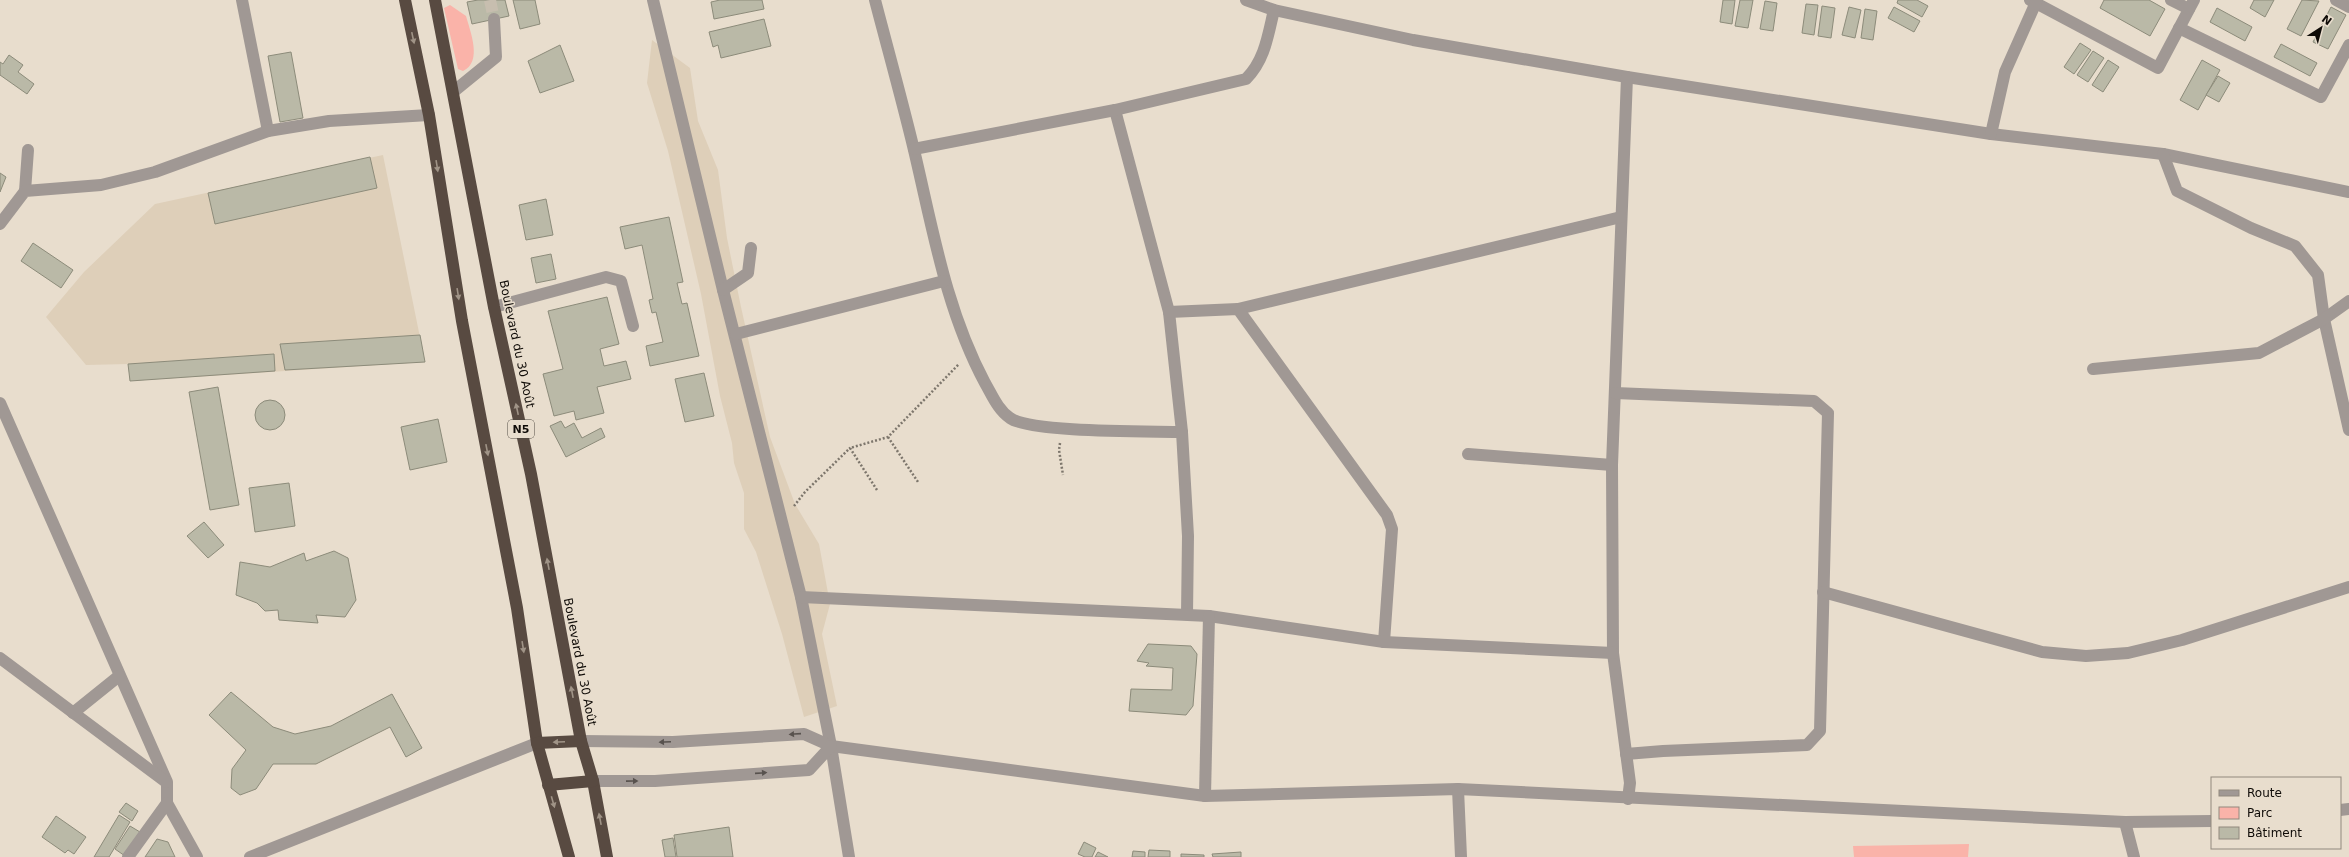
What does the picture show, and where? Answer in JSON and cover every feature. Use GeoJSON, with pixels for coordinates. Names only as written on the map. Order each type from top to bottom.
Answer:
{"type":"FeatureCollection","features":[{"type":"Feature","properties":{"kind":"highway"},"geometry":{"type":"LineString","coordinates":[[405,0],[429,115],[462,320],[517,608],[537,743],[569,857]]}},
{"type":"Feature","properties":{"kind":"highway","name":"Boulevard du 30 Août"},"geometry":{"type":"LineString","coordinates":[[435,0],[494,307],[531,474],[581,741],[593,782],[607,857]]}},
{"type":"Feature","properties":{"kind":"highway"},"geometry":{"type":"LineString","coordinates":[[537,743],[581,741]]}},
{"type":"Feature","properties":{"kind":"highway"},"geometry":{"type":"LineString","coordinates":[[548,785],[593,782]]}},
{"type":"Feature","properties":{"kind":"street"},"geometry":{"type":"LineString","coordinates":[[242,0],[268,131]]}},
{"type":"Feature","properties":{"kind":"street"},"geometry":{"type":"LineString","coordinates":[[653,0],[723,290],[736,334],[802,597],[831,746],[849,857]]}},
{"type":"Feature","properties":{"kind":"street"},"geometry":{"type":"LineString","coordinates":[[875,0],[914,148],[944,281],[969,354],[999,408],[1010,418],[1023,424],[1062,428],[1182,432]]}},
{"type":"Feature","properties":{"kind":"street"},"geometry":{"type":"LineString","coordinates":[[1246,0],[1274,10],[1413,40],[1627,77],[1991,134],[2163,154],[2349,192]]}},
{"type":"Feature","properties":{"kind":"street"},"geometry":{"type":"LineString","coordinates":[[1991,134],[2005,72],[2034,1],[2158,68],[2191,4],[2171,0]]}},
{"type":"Feature","properties":{"kind":"street"},"geometry":{"type":"LineString","coordinates":[[2336,0],[2349,7]]}},
{"type":"Feature","properties":{"kind":"street"},"geometry":{"type":"LineString","coordinates":[[914,148],[1116,110],[1246,79],[1256,69],[1263,55],[1274,10]]}},
{"type":"Feature","properties":{"kind":"street"},"geometry":{"type":"LineString","coordinates":[[453,92],[496,57],[494,19]]}},
{"type":"Feature","properties":{"kind":"street"},"geometry":{"type":"LineString","coordinates":[[2179,28],[2321,97],[2349,45]]}},
{"type":"Feature","properties":{"kind":"street"},"geometry":{"type":"LineString","coordinates":[[1627,77],[1612,465],[1614,653],[1630,782],[1628,800]]}},
{"type":"Feature","properties":{"kind":"street"},"geometry":{"type":"LineString","coordinates":[[1116,110],[1169,312],[1182,432],[1188,536],[1187,614]]}},
{"type":"Feature","properties":{"kind":"street"},"geometry":{"type":"LineString","coordinates":[[25,191],[101,185],[155,172],[268,131],[329,121],[429,115]]}},
{"type":"Feature","properties":{"kind":"street"},"geometry":{"type":"LineString","coordinates":[[0,224],[25,191],[28,150]]}},
{"type":"Feature","properties":{"kind":"street"},"geometry":{"type":"LineString","coordinates":[[2163,154],[2177,191],[2251,228],[2295,246],[2318,275],[2324,319],[2349,430]]}},
{"type":"Feature","properties":{"kind":"street"},"geometry":{"type":"LineString","coordinates":[[1169,312],[1238,309],[1621,217]]}},
{"type":"Feature","properties":{"kind":"street"},"geometry":{"type":"LineString","coordinates":[[723,290],[748,273],[751,248]]}},
{"type":"Feature","properties":{"kind":"street"},"geometry":{"type":"LineString","coordinates":[[494,307],[606,277],[621,281],[633,326]]}},
{"type":"Feature","properties":{"kind":"street"},"geometry":{"type":"LineString","coordinates":[[736,334],[944,281]]}},
{"type":"Feature","properties":{"kind":"street"},"geometry":{"type":"LineString","coordinates":[[2092,369],[2259,353],[2324,319],[2349,301]]}},
{"type":"Feature","properties":{"kind":"street"},"geometry":{"type":"LineString","coordinates":[[1238,309],[1391,522],[1384,642]]}},
{"type":"Feature","properties":{"kind":"street"},"geometry":{"type":"LineString","coordinates":[[1615,393],[1814,401],[1822,406],[1828,413],[1820,731],[1807,745],[1663,750],[1626,754]]}},
{"type":"Feature","properties":{"kind":"street"},"geometry":{"type":"LineString","coordinates":[[0,403],[167,782],[167,803],[197,857]]}},
{"type":"Feature","properties":{"kind":"street"},"geometry":{"type":"LineString","coordinates":[[1468,454],[1612,465]]}},
{"type":"Feature","properties":{"kind":"street"},"geometry":{"type":"LineString","coordinates":[[1823,592],[2042,652],[2086,656],[2128,652],[2182,640],[2349,587]]}},
{"type":"Feature","properties":{"kind":"street"},"geometry":{"type":"LineString","coordinates":[[802,597],[1187,614],[1210,616],[1384,642],[1614,653]]}},
{"type":"Feature","properties":{"kind":"street"},"geometry":{"type":"LineString","coordinates":[[1205,796],[1210,616]]}},
{"type":"Feature","properties":{"kind":"street"},"geometry":{"type":"LineString","coordinates":[[0,658],[167,782]]}},
{"type":"Feature","properties":{"kind":"street"},"geometry":{"type":"LineString","coordinates":[[73,713],[119,676]]}},
{"type":"Feature","properties":{"kind":"street"},"geometry":{"type":"LineString","coordinates":[[581,741],[654,742],[804,734],[831,746],[1205,796],[1458,789],[1628,800],[2125,822],[2211,821]]}},
{"type":"Feature","properties":{"kind":"street"},"geometry":{"type":"LineString","coordinates":[[250,857],[537,743]]}},
{"type":"Feature","properties":{"kind":"street"},"geometry":{"type":"LineString","coordinates":[[593,782],[655,781],[809,770],[831,746]]}},
{"type":"Feature","properties":{"kind":"street"},"geometry":{"type":"LineString","coordinates":[[1458,789],[1461,857]]}},
{"type":"Feature","properties":{"kind":"street"},"geometry":{"type":"LineString","coordinates":[[128,857],[167,803]]}},
{"type":"Feature","properties":{"kind":"street"},"geometry":{"type":"LineString","coordinates":[[2125,822],[2134,857]]}},
{"type":"Feature","properties":{"kind":"path"},"geometry":{"type":"LineString","coordinates":[[783,522],[805,492],[850,448],[888,437],[969,354]]}},
{"type":"Feature","properties":{"kind":"path"},"geometry":{"type":"LineString","coordinates":[[1062,428],[1059,450],[1063,475]]}},
{"type":"Feature","properties":{"kind":"path"},"geometry":{"type":"LineString","coordinates":[[888,437],[918,482]]}},
{"type":"Feature","properties":{"kind":"path"},"geometry":{"type":"LineString","coordinates":[[850,448],[877,490]]}},
{"type":"Feature","properties":{"kind":"shaded area"},"geometry":{"type":"Polygon","coordinates":[[[652,40],[690,68],[698,121],[718,170],[727,238],[770,437],[795,504],[819,544],[830,604],[822,634],[837,706],[804,717],[782,634],[756,552],[744,529],[744,493],[734,463],[732,443],[720,396],[701,294],[668,151],[647,83],[652,40]]]}},
{"type":"Feature","properties":{"kind":"shaded area"},"geometry":{"type":"Polygon","coordinates":[[[383,155],[425,362],[130,381],[128,364],[86,365],[46,317],[84,272],[155,204],[383,155]]]}},
{"type":"Feature","properties":{"kind":"green space"},"geometry":{"type":"Polygon","coordinates":[[[450,5],[466,16],[474,46],[472,61],[469,67],[463,71],[458,69],[444,8],[450,5]]]}},
{"type":"Feature","properties":{"kind":"green space"},"geometry":{"type":"Polygon","coordinates":[[[1969,844],[1968,857],[1854,857],[1853,846],[1969,844]]]}},
{"type":"Feature","properties":{"kind":"building"},"geometry":{"type":"Polygon","coordinates":[[[478,0],[505,0],[509,16],[472,24],[467,2],[478,0]]]}},
{"type":"Feature","properties":{"kind":"building"},"geometry":{"type":"Polygon","coordinates":[[[513,0],[535,0],[540,24],[520,29],[513,0]]]}},
{"type":"Feature","properties":{"kind":"building"},"geometry":{"type":"Polygon","coordinates":[[[720,0],[762,0],[764,9],[714,19],[711,2],[720,0]]]}},
{"type":"Feature","properties":{"kind":"building"},"geometry":{"type":"Polygon","coordinates":[[[1723,0],[1735,0],[1732,24],[1720,22],[1723,0]]]}},
{"type":"Feature","properties":{"kind":"building"},"geometry":{"type":"Polygon","coordinates":[[[1740,0],[1753,0],[1748,28],[1735,26],[1740,0]]]}},
{"type":"Feature","properties":{"kind":"building"},"geometry":{"type":"Polygon","coordinates":[[[1898,0],[1917,0],[1928,6],[1922,17],[1897,3],[1898,0]]]}},
{"type":"Feature","properties":{"kind":"building"},"geometry":{"type":"Polygon","coordinates":[[[2104,0],[2149,0],[2165,9],[2150,36],[2100,8],[2104,0]]]}},
{"type":"Feature","properties":{"kind":"building"},"geometry":{"type":"Polygon","coordinates":[[[2254,0],[2274,0],[2265,17],[2250,8],[2254,0]]]}},
{"type":"Feature","properties":{"kind":"building"},"geometry":{"type":"Polygon","coordinates":[[[2302,0],[2319,1],[2301,36],[2287,29],[2302,0]]]}},
{"type":"Feature","properties":{"kind":"building"},"geometry":{"type":"Polygon","coordinates":[[[1765,1],[1777,3],[1773,31],[1760,29],[1765,1]]]}},
{"type":"Feature","properties":{"kind":"building"},"geometry":{"type":"Polygon","coordinates":[[[1806,4],[1818,5],[1814,35],[1802,33],[1806,4]]]}},
{"type":"Feature","properties":{"kind":"building"},"geometry":{"type":"Polygon","coordinates":[[[1822,6],[1835,8],[1831,38],[1818,36],[1822,6]]]}},
{"type":"Feature","properties":{"kind":"building"},"geometry":{"type":"Polygon","coordinates":[[[1849,7],[1861,10],[1855,38],[1842,35],[1849,7]]]}},
{"type":"Feature","properties":{"kind":"building"},"geometry":{"type":"Polygon","coordinates":[[[1894,7],[1920,21],[1914,32],[1888,18],[1894,7]]]}},
{"type":"Feature","properties":{"kind":"building"},"geometry":{"type":"Polygon","coordinates":[[[2331,7],[2346,15],[2328,49],[2313,42],[2331,7]]]}},
{"type":"Feature","properties":{"kind":"building"},"geometry":{"type":"Polygon","coordinates":[[[2217,8],[2252,27],[2245,41],[2210,22],[2217,8]]]}},
{"type":"Feature","properties":{"kind":"building"},"geometry":{"type":"Polygon","coordinates":[[[1865,9],[1877,11],[1873,40],[1861,38],[1865,9]]]}},
{"type":"Feature","properties":{"kind":"building"},"geometry":{"type":"Polygon","coordinates":[[[764,19],[771,46],[721,58],[718,45],[713,47],[709,32],[764,19]]]}},
{"type":"Feature","properties":{"kind":"building"},"geometry":{"type":"Polygon","coordinates":[[[2080,43],[2091,50],[2074,74],[2064,67],[2080,43]]]}},
{"type":"Feature","properties":{"kind":"building"},"geometry":{"type":"Polygon","coordinates":[[[2281,44],[2317,63],[2310,76],[2274,57],[2281,44]]]}},
{"type":"Feature","properties":{"kind":"building"},"geometry":{"type":"Polygon","coordinates":[[[560,45],[574,81],[540,93],[528,61],[560,45]]]}},
{"type":"Feature","properties":{"kind":"building"},"geometry":{"type":"Polygon","coordinates":[[[2093,51],[2104,58],[2088,82],[2077,75],[2093,51]]]}},
{"type":"Feature","properties":{"kind":"building"},"geometry":{"type":"Polygon","coordinates":[[[291,52],[303,118],[280,122],[268,56],[291,52]]]}},
{"type":"Feature","properties":{"kind":"building"},"geometry":{"type":"Polygon","coordinates":[[[9,55],[23,65],[18,72],[34,84],[27,94],[0,75],[0,62],[3,64],[9,55]]]}},
{"type":"Feature","properties":{"kind":"building"},"geometry":{"type":"Polygon","coordinates":[[[2108,60],[2119,67],[2103,92],[2092,85],[2108,60]]]}},
{"type":"Feature","properties":{"kind":"building"},"geometry":{"type":"Polygon","coordinates":[[[2202,60],[2220,70],[2198,110],[2180,100],[2202,60]]]}},
{"type":"Feature","properties":{"kind":"building"},"geometry":{"type":"Polygon","coordinates":[[[2218,76],[2230,83],[2219,102],[2206,95],[2218,76]]]}},
{"type":"Feature","properties":{"kind":"building"},"geometry":{"type":"Polygon","coordinates":[[[370,157],[377,188],[215,224],[208,193],[370,157]]]}},
{"type":"Feature","properties":{"kind":"building"},"geometry":{"type":"Polygon","coordinates":[[[0,173],[6,177],[0,192],[0,173]]]}},
{"type":"Feature","properties":{"kind":"building"},"geometry":{"type":"Polygon","coordinates":[[[546,199],[553,235],[526,240],[519,205],[546,199]]]}},
{"type":"Feature","properties":{"kind":"building"},"geometry":{"type":"Polygon","coordinates":[[[669,217],[683,282],[677,283],[682,304],[687,303],[699,356],[650,366],[646,346],[663,342],[656,312],[652,313],[649,300],[653,299],[642,245],[625,249],[620,227],[669,217]]]}},
{"type":"Feature","properties":{"kind":"building"},"geometry":{"type":"Polygon","coordinates":[[[33,243],[73,270],[61,288],[21,261],[33,243]]]}},
{"type":"Feature","properties":{"kind":"building"},"geometry":{"type":"Polygon","coordinates":[[[551,254],[556,279],[536,283],[531,258],[551,254]]]}},
{"type":"Feature","properties":{"kind":"building"},"geometry":{"type":"Polygon","coordinates":[[[607,297],[619,344],[600,349],[604,366],[626,361],[631,379],[597,387],[604,413],[576,420],[574,411],[554,416],[543,374],[563,369],[548,311],[607,297]]]}},
{"type":"Feature","properties":{"kind":"building"},"geometry":{"type":"Polygon","coordinates":[[[420,335],[425,362],[285,370],[280,344],[420,335]]]}},
{"type":"Feature","properties":{"kind":"building"},"geometry":{"type":"Polygon","coordinates":[[[274,354],[275,371],[130,381],[128,364],[274,354]]]}},
{"type":"Feature","properties":{"kind":"building"},"geometry":{"type":"Polygon","coordinates":[[[704,373],[714,416],[685,422],[675,379],[704,373]]]}},
{"type":"Feature","properties":{"kind":"building"},"geometry":{"type":"Polygon","coordinates":[[[218,387],[239,505],[210,510],[189,392],[218,387]]]}},
{"type":"Feature","properties":{"kind":"building"},"geometry":{"type":"Polygon","coordinates":[[[270,400],[281,404],[285,415],[281,426],[270,430],[259,426],[255,415],[259,404],[270,400]]]}},
{"type":"Feature","properties":{"kind":"building"},"geometry":{"type":"Polygon","coordinates":[[[438,419],[447,462],[410,470],[401,427],[438,419]]]}},
{"type":"Feature","properties":{"kind":"building"},"geometry":{"type":"Polygon","coordinates":[[[561,421],[565,428],[574,423],[582,438],[601,428],[605,437],[566,457],[550,426],[561,421]]]}},
{"type":"Feature","properties":{"kind":"building"},"geometry":{"type":"Polygon","coordinates":[[[289,483],[295,526],[255,532],[249,488],[289,483]]]}},
{"type":"Feature","properties":{"kind":"building"},"geometry":{"type":"Polygon","coordinates":[[[204,522],[224,545],[208,558],[187,536],[204,522]]]}},
{"type":"Feature","properties":{"kind":"building"},"geometry":{"type":"Polygon","coordinates":[[[334,551],[348,558],[356,600],[345,617],[316,615],[318,623],[279,620],[278,610],[265,611],[257,603],[236,595],[240,562],[270,567],[304,553],[306,561],[334,551]]]}},
{"type":"Feature","properties":{"kind":"building"},"geometry":{"type":"Polygon","coordinates":[[[1148,644],[1191,646],[1197,654],[1193,706],[1186,715],[1129,711],[1131,689],[1172,690],[1173,668],[1146,666],[1149,663],[1137,661],[1148,644]]]}},
{"type":"Feature","properties":{"kind":"building"},"geometry":{"type":"Polygon","coordinates":[[[231,692],[273,727],[295,734],[331,726],[392,694],[422,748],[406,757],[390,727],[316,764],[273,764],[256,789],[240,795],[231,788],[232,769],[246,750],[209,715],[231,692]]]}},
{"type":"Feature","properties":{"kind":"building"},"geometry":{"type":"Polygon","coordinates":[[[126,803],[138,811],[132,821],[119,812],[126,803]]]}},
{"type":"Feature","properties":{"kind":"building"},"geometry":{"type":"Polygon","coordinates":[[[119,815],[130,822],[109,857],[94,857],[119,815]]]}},
{"type":"Feature","properties":{"kind":"building"},"geometry":{"type":"Polygon","coordinates":[[[56,816],[86,837],[74,854],[68,850],[65,853],[42,837],[56,816]]]}},
{"type":"Feature","properties":{"kind":"building"},"geometry":{"type":"Polygon","coordinates":[[[130,826],[140,832],[125,856],[115,849],[130,826]]]}},
{"type":"Feature","properties":{"kind":"building"},"geometry":{"type":"Polygon","coordinates":[[[729,827],[733,857],[677,857],[674,835],[729,827]]]}},
{"type":"Feature","properties":{"kind":"building"},"geometry":{"type":"Polygon","coordinates":[[[673,838],[676,857],[665,857],[662,840],[673,838]]]}},
{"type":"Feature","properties":{"kind":"building"},"geometry":{"type":"Polygon","coordinates":[[[157,839],[168,842],[175,857],[145,857],[157,839]]]}},
{"type":"Feature","properties":{"kind":"building"},"geometry":{"type":"Polygon","coordinates":[[[1084,842],[1096,848],[1092,857],[1085,857],[1078,854],[1084,842]]]}},
{"type":"Feature","properties":{"kind":"building"},"geometry":{"type":"Polygon","coordinates":[[[1149,850],[1170,851],[1170,857],[1148,857],[1149,850]]]}},
{"type":"Feature","properties":{"kind":"building"},"geometry":{"type":"Polygon","coordinates":[[[1133,851],[1145,852],[1145,857],[1132,857],[1133,851]]]}},
{"type":"Feature","properties":{"kind":"building"},"geometry":{"type":"Polygon","coordinates":[[[1098,852],[1108,857],[1095,857],[1098,852]]]}},
{"type":"Feature","properties":{"kind":"building"},"geometry":{"type":"Polygon","coordinates":[[[1241,852],[1241,857],[1213,857],[1212,854],[1241,852]]]}},
{"type":"Feature","properties":{"kind":"building"},"geometry":{"type":"Polygon","coordinates":[[[1181,854],[1204,855],[1204,857],[1181,857],[1181,854]]]}},
{"type":"Feature","properties":{"kind":"tunnel"},"geometry":{"type":"LineString","coordinates":[[490,0],[494,19]]}}]}
